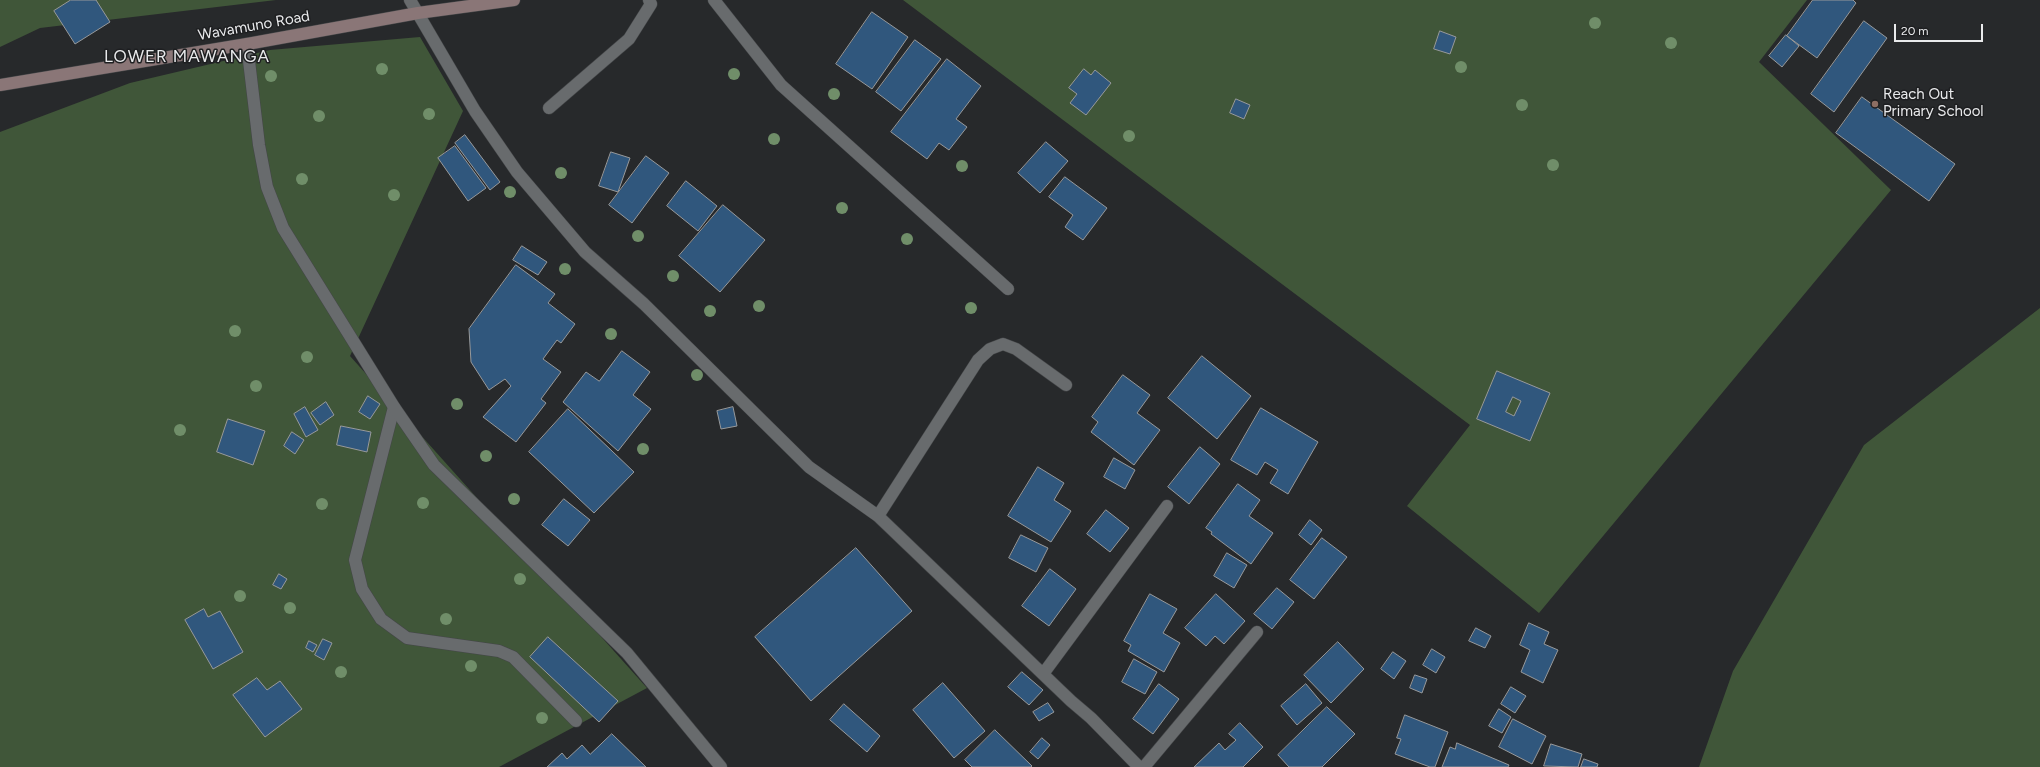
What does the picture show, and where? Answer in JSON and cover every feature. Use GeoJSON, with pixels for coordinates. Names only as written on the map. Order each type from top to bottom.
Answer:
{"type":"FeatureCollection","features":[{"type":"Feature","properties":{"kind":"main road","name":"Wavamuno Road"},"geometry":{"type":"LineString","coordinates":[[0,85],[247,44],[418,13],[514,0]]}},
{"type":"Feature","properties":{"kind":"street"},"geometry":{"type":"LineString","coordinates":[[410,0],[475,111],[517,172],[586,252],[644,304],[809,467],[878,516],[1091,718],[1139,767]]}},
{"type":"Feature","properties":{"kind":"street"},"geometry":{"type":"LineString","coordinates":[[549,108],[629,39],[651,4],[649,0]]}},
{"type":"Feature","properties":{"kind":"street"},"geometry":{"type":"LineString","coordinates":[[714,0],[781,85],[1008,290]]}},
{"type":"Feature","properties":{"kind":"street"},"geometry":{"type":"LineString","coordinates":[[247,44],[267,187],[283,228],[394,407],[434,465],[627,653],[721,767]]}},
{"type":"Feature","properties":{"kind":"street"},"geometry":{"type":"LineString","coordinates":[[878,516],[978,360],[990,349],[1003,344],[1016,349],[1066,386]]}},
{"type":"Feature","properties":{"kind":"street"},"geometry":{"type":"LineString","coordinates":[[394,407],[354,560],[362,589],[381,619],[407,638],[499,651],[512,657],[576,721]]}},
{"type":"Feature","properties":{"kind":"street"},"geometry":{"type":"LineString","coordinates":[[1043,674],[1167,506]]}},
{"type":"Feature","properties":{"kind":"street"},"geometry":{"type":"LineString","coordinates":[[1144,767],[1257,632]]}},
{"type":"Feature","properties":{"kind":"green space"},"geometry":{"type":"Polygon","coordinates":[[[0,0],[276,0],[40,28],[0,47],[0,0]]]}},
{"type":"Feature","properties":{"kind":"green space"},"geometry":{"type":"Polygon","coordinates":[[[903,0],[1807,0],[1759,62],[1891,190],[1539,613],[1407,506],[1470,425],[903,0]]]}},
{"type":"Feature","properties":{"kind":"green space"},"geometry":{"type":"Polygon","coordinates":[[[420,37],[463,111],[350,356],[647,688],[499,767],[0,767],[0,132],[130,83],[270,50],[420,37]]]}},
{"type":"Feature","properties":{"kind":"green space"},"geometry":{"type":"Polygon","coordinates":[[[2040,308],[2040,767],[1699,767],[1733,671],[1864,445],[2040,308]]]}},
{"type":"Feature","properties":{"kind":"building"},"geometry":{"type":"Polygon","coordinates":[[[71,0],[96,0],[110,22],[75,44],[54,11],[71,0]]]}},
{"type":"Feature","properties":{"kind":"building"},"geometry":{"type":"Polygon","coordinates":[[[1813,0],[1853,0],[1856,3],[1817,58],[1787,36],[1813,0]]]}},
{"type":"Feature","properties":{"kind":"building"},"geometry":{"type":"Polygon","coordinates":[[[872,12],[908,37],[872,89],[836,64],[872,12]]]}},
{"type":"Feature","properties":{"kind":"building"},"geometry":{"type":"Polygon","coordinates":[[[1864,21],[1887,38],[1834,112],[1811,94],[1864,21]]]}},
{"type":"Feature","properties":{"kind":"building"},"geometry":{"type":"Polygon","coordinates":[[[1440,31],[1456,37],[1450,54],[1434,49],[1440,31]]]}},
{"type":"Feature","properties":{"kind":"building"},"geometry":{"type":"Polygon","coordinates":[[[1786,35],[1799,46],[1782,67],[1769,56],[1786,35]]]}},
{"type":"Feature","properties":{"kind":"building"},"geometry":{"type":"Polygon","coordinates":[[[915,40],[941,59],[901,111],[876,92],[915,40]]]}},
{"type":"Feature","properties":{"kind":"building"},"geometry":{"type":"Polygon","coordinates":[[[947,59],[981,86],[956,119],[967,127],[949,150],[939,143],[927,159],[891,132],[947,59]]]}},
{"type":"Feature","properties":{"kind":"building"},"geometry":{"type":"Polygon","coordinates":[[[1084,69],[1091,75],[1095,70],[1111,83],[1086,115],[1070,103],[1077,94],[1069,88],[1084,69]]]}},
{"type":"Feature","properties":{"kind":"building"},"geometry":{"type":"Polygon","coordinates":[[[1862,97],[1955,164],[1929,201],[1836,133],[1862,97]]]}},
{"type":"Feature","properties":{"kind":"building"},"geometry":{"type":"Polygon","coordinates":[[[1236,99],[1250,105],[1244,119],[1230,113],[1236,99]]]}},
{"type":"Feature","properties":{"kind":"building"},"geometry":{"type":"Polygon","coordinates":[[[465,135],[500,182],[490,190],[455,143],[465,135]]]}},
{"type":"Feature","properties":{"kind":"building"},"geometry":{"type":"Polygon","coordinates":[[[1046,142],[1068,161],[1040,193],[1018,173],[1046,142]]]}},
{"type":"Feature","properties":{"kind":"building"},"geometry":{"type":"Polygon","coordinates":[[[455,146],[486,188],[468,201],[438,158],[455,146]]]}},
{"type":"Feature","properties":{"kind":"building"},"geometry":{"type":"Polygon","coordinates":[[[611,152],[630,158],[618,192],[599,186],[611,152]]]}},
{"type":"Feature","properties":{"kind":"building"},"geometry":{"type":"Polygon","coordinates":[[[646,156],[669,173],[632,223],[609,205],[646,156]]]}},
{"type":"Feature","properties":{"kind":"building"},"geometry":{"type":"Polygon","coordinates":[[[1065,177],[1107,208],[1083,240],[1065,227],[1073,215],[1049,197],[1065,177]]]}},
{"type":"Feature","properties":{"kind":"building"},"geometry":{"type":"Polygon","coordinates":[[[686,181],[717,206],[698,231],[667,206],[686,181]]]}},
{"type":"Feature","properties":{"kind":"building"},"geometry":{"type":"Polygon","coordinates":[[[723,205],[765,240],[720,292],[679,256],[723,205]]]}},
{"type":"Feature","properties":{"kind":"building"},"geometry":{"type":"Polygon","coordinates":[[[522,246],[547,262],[538,275],[513,260],[522,246]]]}},
{"type":"Feature","properties":{"kind":"building"},"geometry":{"type":"Polygon","coordinates":[[[516,265],[555,294],[548,303],[575,324],[561,343],[557,340],[543,359],[561,372],[541,399],[546,403],[516,442],[483,417],[511,386],[505,379],[489,390],[471,362],[469,329],[516,265]]]}},
{"type":"Feature","properties":{"kind":"building"},"geometry":{"type":"Polygon","coordinates":[[[622,351],[650,372],[633,395],[651,409],[618,451],[563,402],[586,372],[599,381],[622,351]]]}},
{"type":"Feature","properties":{"kind":"building"},"geometry":{"type":"Polygon","coordinates":[[[1202,356],[1251,396],[1217,439],[1168,398],[1202,356]]]}},
{"type":"Feature","properties":{"kind":"building"},"geometry":{"type":"Polygon","coordinates":[[[1497,371],[1550,393],[1530,441],[1477,419],[1497,371]],[[1513,397],[1506,412],[1514,416],[1521,401],[1513,397]]]}},
{"type":"Feature","properties":{"kind":"building"},"geometry":{"type":"Polygon","coordinates":[[[1123,375],[1150,395],[1137,413],[1160,430],[1134,465],[1091,432],[1098,422],[1092,417],[1123,375]]]}},
{"type":"Feature","properties":{"kind":"building"},"geometry":{"type":"Polygon","coordinates":[[[368,396],[380,404],[370,419],[359,412],[368,396]]]}},
{"type":"Feature","properties":{"kind":"building"},"geometry":{"type":"Polygon","coordinates":[[[326,402],[334,415],[320,425],[311,413],[326,402]]]}},
{"type":"Feature","properties":{"kind":"building"},"geometry":{"type":"Polygon","coordinates":[[[305,407],[318,430],[306,437],[294,414],[305,407]]]}},
{"type":"Feature","properties":{"kind":"building"},"geometry":{"type":"Polygon","coordinates":[[[733,407],[737,426],[721,429],[717,411],[733,407]]]}},
{"type":"Feature","properties":{"kind":"building"},"geometry":{"type":"Polygon","coordinates":[[[1261,408],[1318,442],[1288,494],[1270,483],[1278,470],[1265,462],[1257,475],[1231,460],[1261,408]]]}},
{"type":"Feature","properties":{"kind":"building"},"geometry":{"type":"Polygon","coordinates":[[[568,409],[634,472],[594,513],[529,452],[568,409]]]}},
{"type":"Feature","properties":{"kind":"building"},"geometry":{"type":"Polygon","coordinates":[[[228,419],[265,431],[253,465],[217,452],[228,419]]]}},
{"type":"Feature","properties":{"kind":"building"},"geometry":{"type":"Polygon","coordinates":[[[341,426],[371,432],[367,452],[337,445],[341,426]]]}},
{"type":"Feature","properties":{"kind":"building"},"geometry":{"type":"Polygon","coordinates":[[[292,432],[304,440],[295,454],[284,446],[292,432]]]}},
{"type":"Feature","properties":{"kind":"building"},"geometry":{"type":"Polygon","coordinates":[[[1200,447],[1220,464],[1189,504],[1168,487],[1200,447]]]}},
{"type":"Feature","properties":{"kind":"building"},"geometry":{"type":"Polygon","coordinates":[[[1114,458],[1135,470],[1125,489],[1104,477],[1114,458]]]}},
{"type":"Feature","properties":{"kind":"building"},"geometry":{"type":"Polygon","coordinates":[[[1038,467],[1064,483],[1054,500],[1071,511],[1051,542],[1008,516],[1038,467]]]}},
{"type":"Feature","properties":{"kind":"building"},"geometry":{"type":"Polygon","coordinates":[[[1238,484],[1260,500],[1249,516],[1273,533],[1251,564],[1211,534],[1212,532],[1206,528],[1238,484]]]}},
{"type":"Feature","properties":{"kind":"building"},"geometry":{"type":"Polygon","coordinates":[[[564,499],[590,520],[568,546],[542,525],[564,499]]]}},
{"type":"Feature","properties":{"kind":"building"},"geometry":{"type":"Polygon","coordinates":[[[1106,510],[1129,528],[1110,552],[1087,534],[1106,510]]]}},
{"type":"Feature","properties":{"kind":"building"},"geometry":{"type":"Polygon","coordinates":[[[1310,520],[1322,530],[1311,545],[1299,535],[1310,520]]]}},
{"type":"Feature","properties":{"kind":"building"},"geometry":{"type":"Polygon","coordinates":[[[1021,535],[1048,548],[1036,572],[1009,558],[1021,535]]]}},
{"type":"Feature","properties":{"kind":"building"},"geometry":{"type":"Polygon","coordinates":[[[1322,538],[1347,557],[1314,599],[1290,580],[1322,538]]]}},
{"type":"Feature","properties":{"kind":"building"},"geometry":{"type":"Polygon","coordinates":[[[856,548],[912,611],[811,701],[755,637],[856,548]]]}},
{"type":"Feature","properties":{"kind":"building"},"geometry":{"type":"Polygon","coordinates":[[[1227,553],[1247,565],[1234,588],[1214,576],[1227,553]]]}},
{"type":"Feature","properties":{"kind":"building"},"geometry":{"type":"Polygon","coordinates":[[[1050,569],[1076,589],[1049,626],[1022,606],[1050,569]]]}},
{"type":"Feature","properties":{"kind":"building"},"geometry":{"type":"Polygon","coordinates":[[[279,574],[287,579],[281,589],[273,585],[279,574]]]}},
{"type":"Feature","properties":{"kind":"building"},"geometry":{"type":"Polygon","coordinates":[[[1277,588],[1294,602],[1272,629],[1254,614],[1277,588]]]}},
{"type":"Feature","properties":{"kind":"building"},"geometry":{"type":"Polygon","coordinates":[[[1150,594],[1177,609],[1163,633],[1180,643],[1164,672],[1128,651],[1131,645],[1124,641],[1150,594]]]}},
{"type":"Feature","properties":{"kind":"building"},"geometry":{"type":"Polygon","coordinates":[[[1216,594],[1245,621],[1224,644],[1215,636],[1206,646],[1185,628],[1216,594]]]}},
{"type":"Feature","properties":{"kind":"building"},"geometry":{"type":"Polygon","coordinates":[[[204,609],[208,617],[220,611],[243,652],[213,669],[185,620],[204,609]]]}},
{"type":"Feature","properties":{"kind":"building"},"geometry":{"type":"Polygon","coordinates":[[[1529,623],[1549,632],[1544,644],[1558,650],[1543,683],[1521,672],[1530,650],[1520,645],[1529,623]]]}},
{"type":"Feature","properties":{"kind":"building"},"geometry":{"type":"Polygon","coordinates":[[[1476,628],[1491,636],[1485,648],[1469,641],[1476,628]]]}},
{"type":"Feature","properties":{"kind":"building"},"geometry":{"type":"Polygon","coordinates":[[[548,637],[618,701],[599,722],[530,657],[548,637]]]}},
{"type":"Feature","properties":{"kind":"building"},"geometry":{"type":"Polygon","coordinates":[[[323,639],[332,643],[324,660],[315,655],[323,639]]]}},
{"type":"Feature","properties":{"kind":"building"},"geometry":{"type":"Polygon","coordinates":[[[309,641],[317,645],[313,652],[306,648],[309,641]]]}},
{"type":"Feature","properties":{"kind":"building"},"geometry":{"type":"Polygon","coordinates":[[[1338,642],[1364,669],[1331,703],[1304,675],[1338,642]]]}},
{"type":"Feature","properties":{"kind":"building"},"geometry":{"type":"Polygon","coordinates":[[[1432,649],[1445,657],[1436,673],[1423,665],[1432,649]]]}},
{"type":"Feature","properties":{"kind":"building"},"geometry":{"type":"Polygon","coordinates":[[[1393,652],[1406,661],[1394,679],[1381,669],[1393,652]]]}},
{"type":"Feature","properties":{"kind":"building"},"geometry":{"type":"Polygon","coordinates":[[[1134,659],[1157,672],[1145,694],[1122,682],[1134,659]]]}},
{"type":"Feature","properties":{"kind":"building"},"geometry":{"type":"Polygon","coordinates":[[[1022,672],[1043,690],[1029,705],[1008,687],[1022,672]]]}},
{"type":"Feature","properties":{"kind":"building"},"geometry":{"type":"Polygon","coordinates":[[[1415,675],[1427,679],[1422,693],[1410,688],[1415,675]]]}},
{"type":"Feature","properties":{"kind":"building"},"geometry":{"type":"Polygon","coordinates":[[[257,678],[267,690],[280,681],[302,709],[265,737],[233,695],[257,678]]]}},
{"type":"Feature","properties":{"kind":"building"},"geometry":{"type":"Polygon","coordinates":[[[943,683],[985,731],[954,758],[913,710],[943,683]]]}},
{"type":"Feature","properties":{"kind":"building"},"geometry":{"type":"Polygon","coordinates":[[[1159,684],[1179,699],[1153,734],[1133,719],[1159,684]]]}},
{"type":"Feature","properties":{"kind":"building"},"geometry":{"type":"Polygon","coordinates":[[[1306,684],[1322,703],[1297,725],[1281,706],[1306,684]]]}},
{"type":"Feature","properties":{"kind":"building"},"geometry":{"type":"Polygon","coordinates":[[[1511,687],[1526,696],[1515,713],[1501,704],[1511,687]]]}},
{"type":"Feature","properties":{"kind":"building"},"geometry":{"type":"Polygon","coordinates":[[[1048,703],[1054,712],[1039,721],[1033,712],[1048,703]]]}},
{"type":"Feature","properties":{"kind":"building"},"geometry":{"type":"Polygon","coordinates":[[[844,704],[880,736],[867,752],[830,720],[844,704]]]}},
{"type":"Feature","properties":{"kind":"building"},"geometry":{"type":"Polygon","coordinates":[[[1327,707],[1355,734],[1322,767],[1289,767],[1278,755],[1327,707]]]}},
{"type":"Feature","properties":{"kind":"building"},"geometry":{"type":"Polygon","coordinates":[[[1499,709],[1511,717],[1502,733],[1489,726],[1499,709]]]}},
{"type":"Feature","properties":{"kind":"building"},"geometry":{"type":"Polygon","coordinates":[[[1405,715],[1448,732],[1435,767],[1430,767],[1395,754],[1401,739],[1397,738],[1405,715]]]}},
{"type":"Feature","properties":{"kind":"building"},"geometry":{"type":"Polygon","coordinates":[[[1513,719],[1546,736],[1532,764],[1499,747],[1513,719]]]}},
{"type":"Feature","properties":{"kind":"building"},"geometry":{"type":"Polygon","coordinates":[[[1240,723],[1263,747],[1243,767],[1194,767],[1219,743],[1225,750],[1236,740],[1229,734],[1240,723]]]}},
{"type":"Feature","properties":{"kind":"building"},"geometry":{"type":"Polygon","coordinates":[[[995,730],[1032,766],[1031,767],[972,767],[965,760],[995,730]]]}},
{"type":"Feature","properties":{"kind":"building"},"geometry":{"type":"Polygon","coordinates":[[[612,734],[646,767],[547,767],[562,753],[567,759],[582,745],[590,754],[612,734]]]}},
{"type":"Feature","properties":{"kind":"building"},"geometry":{"type":"Polygon","coordinates":[[[1042,738],[1050,745],[1038,759],[1030,752],[1042,738]]]}},
{"type":"Feature","properties":{"kind":"building"},"geometry":{"type":"Polygon","coordinates":[[[1457,743],[1509,765],[1508,767],[1442,767],[1450,747],[1455,749],[1457,743]]]}},
{"type":"Feature","properties":{"kind":"building"},"geometry":{"type":"Polygon","coordinates":[[[1551,744],[1582,754],[1578,767],[1544,766],[1551,744]]]}},
{"type":"Feature","properties":{"kind":"building"},"geometry":{"type":"Polygon","coordinates":[[[1584,759],[1598,764],[1597,767],[1581,767],[1584,759]]]}},
{"type":"Feature","properties":{"kind":"place","name":"Reach Out Primary School"},"geometry":{"type":"Point","coordinates":[1875,104]}},
{"type":"Feature","properties":{"kind":"district","name":"LOWER MAWANGA"},"geometry":{"type":"Point","coordinates":[187,57]}}]}
